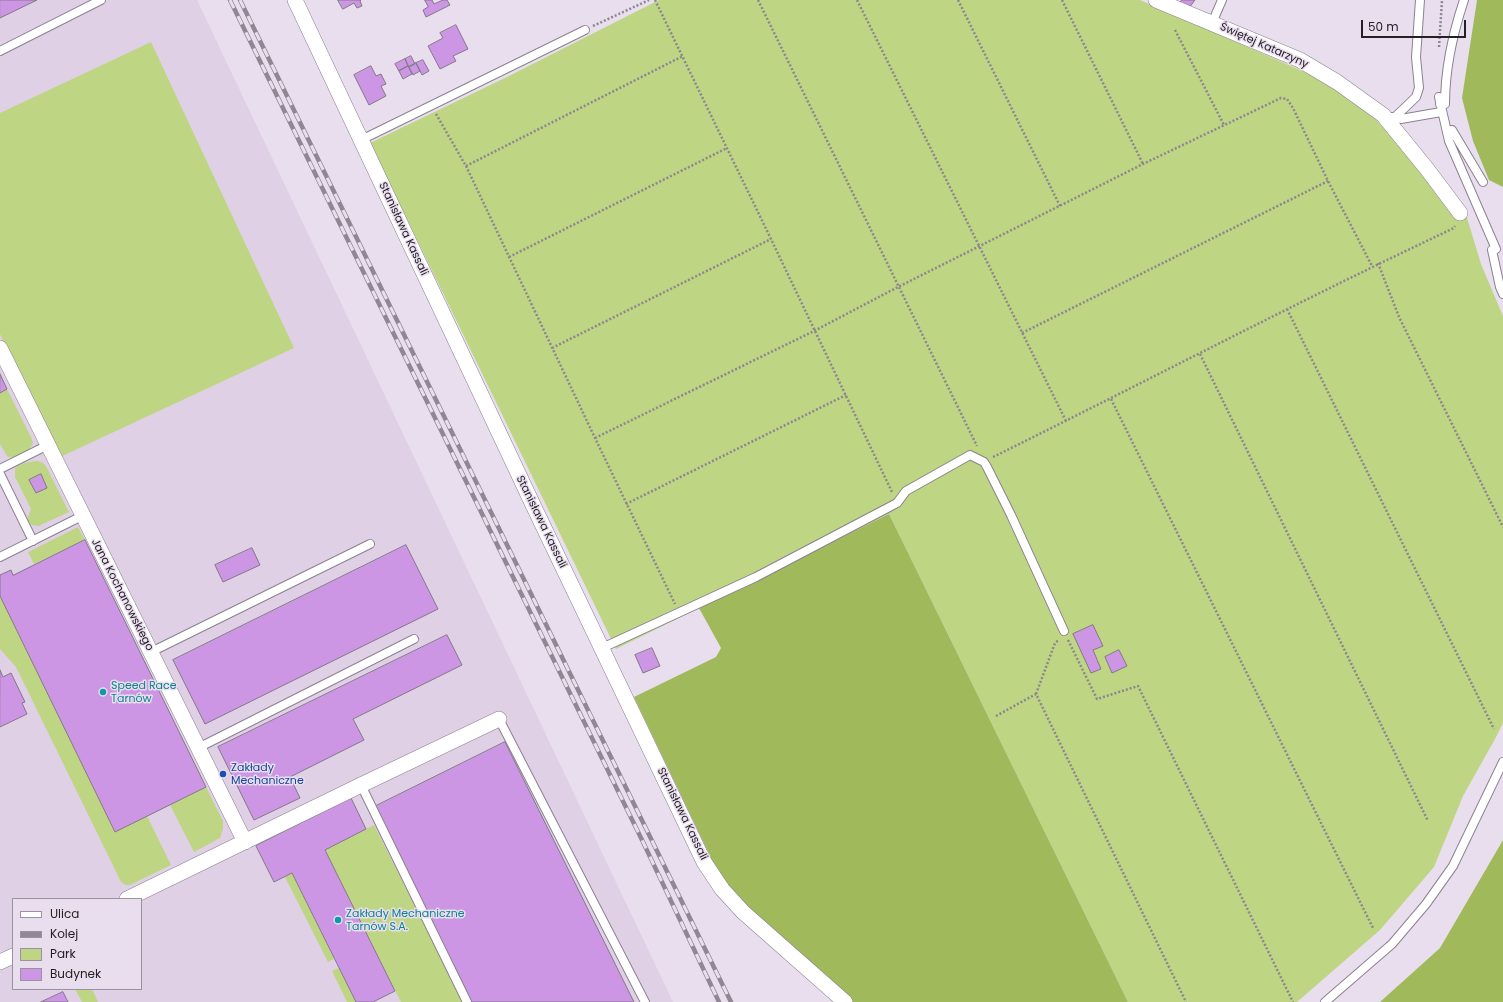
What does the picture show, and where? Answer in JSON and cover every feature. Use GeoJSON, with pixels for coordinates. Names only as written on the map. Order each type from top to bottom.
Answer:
{"type":"FeatureCollection","features":[{"type":"Feature","properties":{"kind":"street","name":"Stanisława Kassali"},"geometry":{"type":"LineString","coordinates":[[295,0],[534,507],[704,862],[722,889],[742,912],[845,1002]]}},
{"type":"Feature","properties":{"kind":"street","name":"Świętej Katarzyny"},"geometry":{"type":"LineString","coordinates":[[1156,0],[1300,60],[1337,82],[1388,116],[1460,213]]}},
{"type":"Feature","properties":{"kind":"street","name":"Jana Kochanowskiego"},"geometry":{"type":"LineString","coordinates":[[0,348],[245,842]]}},
{"type":"Feature","properties":{"kind":"street"},"geometry":{"type":"LineString","coordinates":[[129,898],[499,719]]}},
{"type":"Feature","properties":{"kind":"street"},"geometry":{"type":"LineString","coordinates":[[0,962],[12,956]]}},
{"type":"Feature","properties":{"kind":"lane"},"geometry":{"type":"LineString","coordinates":[[0,51],[101,0]]}},
{"type":"Feature","properties":{"kind":"lane"},"geometry":{"type":"LineString","coordinates":[[1212,23],[1222,0]]}},
{"type":"Feature","properties":{"kind":"lane"},"geometry":{"type":"LineString","coordinates":[[1388,116],[1416,97],[1418,88],[1416,57],[1420,0]]}},
{"type":"Feature","properties":{"kind":"lane"},"geometry":{"type":"LineString","coordinates":[[1388,116],[1401,119],[1440,104],[1445,104],[1448,60],[1464,0]]}},
{"type":"Feature","properties":{"kind":"lane"},"geometry":{"type":"LineString","coordinates":[[361,140],[585,30]]}},
{"type":"Feature","properties":{"kind":"lane"},"geometry":{"type":"LineString","coordinates":[[1440,104],[1450,141],[1500,259]]}},
{"type":"Feature","properties":{"kind":"lane"},"geometry":{"type":"LineString","coordinates":[[1447,132],[1452,130],[1483,182]]}},
{"type":"Feature","properties":{"kind":"lane"},"geometry":{"type":"LineString","coordinates":[[1496,249],[1492,250],[1500,287],[1503,294]]}},
{"type":"Feature","properties":{"kind":"lane"},"geometry":{"type":"LineString","coordinates":[[0,469],[48,445]]}},
{"type":"Feature","properties":{"kind":"lane"},"geometry":{"type":"LineString","coordinates":[[602,648],[756,577],[897,503],[906,491],[970,455],[988,459],[1011,516],[1065,633]]}},
{"type":"Feature","properties":{"kind":"lane"},"geometry":{"type":"LineString","coordinates":[[0,474],[33,541]]}},
{"type":"Feature","properties":{"kind":"lane"},"geometry":{"type":"LineString","coordinates":[[0,558],[82,516]]}},
{"type":"Feature","properties":{"kind":"lane"},"geometry":{"type":"LineString","coordinates":[[151,652],[370,544]]}},
{"type":"Feature","properties":{"kind":"lane"},"geometry":{"type":"LineString","coordinates":[[198,748],[414,639]]}},
{"type":"Feature","properties":{"kind":"lane"},"geometry":{"type":"LineString","coordinates":[[499,719],[645,1002]]}},
{"type":"Feature","properties":{"kind":"lane"},"geometry":{"type":"LineString","coordinates":[[1325,1002],[1392,944],[1426,904],[1453,866],[1503,762]]}},
{"type":"Feature","properties":{"kind":"lane"},"geometry":{"type":"LineString","coordinates":[[361,785],[467,1002]]}},
{"type":"Feature","properties":{"kind":"path"},"geometry":{"type":"LineString","coordinates":[[585,30],[649,0]]}},
{"type":"Feature","properties":{"kind":"path"},"geometry":{"type":"LineString","coordinates":[[655,0],[897,503]]}},
{"type":"Feature","properties":{"kind":"path"},"geometry":{"type":"LineString","coordinates":[[758,0],[898,287],[988,459],[1111,399],[1378,263],[1454,228],[1460,218],[1460,213]]}},
{"type":"Feature","properties":{"kind":"path"},"geometry":{"type":"LineString","coordinates":[[857,0],[1066,421]]}},
{"type":"Feature","properties":{"kind":"path"},"geometry":{"type":"LineString","coordinates":[[958,0],[1060,206]]}},
{"type":"Feature","properties":{"kind":"path"},"geometry":{"type":"LineString","coordinates":[[1062,0],[1143,164]]}},
{"type":"Feature","properties":{"kind":"path"},"geometry":{"type":"LineString","coordinates":[[1175,30],[1224,125]]}},
{"type":"Feature","properties":{"kind":"path"},"geometry":{"type":"LineString","coordinates":[[466,166],[683,56]]}},
{"type":"Feature","properties":{"kind":"path"},"geometry":{"type":"LineString","coordinates":[[595,438],[814,331],[898,287],[1143,164],[1281,98],[1287,99],[1293,108],[1328,181],[1372,266]]}},
{"type":"Feature","properties":{"kind":"path"},"geometry":{"type":"LineString","coordinates":[[430,105],[466,166],[679,613]]}},
{"type":"Feature","properties":{"kind":"path"},"geometry":{"type":"LineString","coordinates":[[509,257],[727,148]]}},
{"type":"Feature","properties":{"kind":"path"},"geometry":{"type":"LineString","coordinates":[[1022,333],[1328,181]]}},
{"type":"Feature","properties":{"kind":"path"},"geometry":{"type":"LineString","coordinates":[[552,348],[771,239]]}},
{"type":"Feature","properties":{"kind":"path"},"geometry":{"type":"LineString","coordinates":[[1378,263],[1399,317],[1503,526]]}},
{"type":"Feature","properties":{"kind":"path"},"geometry":{"type":"LineString","coordinates":[[1287,309],[1494,729]]}},
{"type":"Feature","properties":{"kind":"path"},"geometry":{"type":"LineString","coordinates":[[1200,354],[1428,821]]}},
{"type":"Feature","properties":{"kind":"path"},"geometry":{"type":"LineString","coordinates":[[626,504],[846,395]]}},
{"type":"Feature","properties":{"kind":"path"},"geometry":{"type":"LineString","coordinates":[[1111,399],[1373,928]]}},
{"type":"Feature","properties":{"kind":"path"},"geometry":{"type":"LineString","coordinates":[[996,716],[1036,694],[1055,643],[1065,633],[1097,699],[1138,686],[1293,1002]]}},
{"type":"Feature","properties":{"kind":"path"},"geometry":{"type":"LineString","coordinates":[[1036,694],[1186,1002]]}},
{"type":"Feature","properties":{"kind":"shaded area","name":"Zakłady Mechaniczne Tarnów S.A."},"geometry":{"type":"Polygon","coordinates":[[[0,0],[197,0],[673,1002],[0,1002],[0,0]]]}},
{"type":"Feature","properties":{"kind":"green space"},"geometry":{"type":"Polygon","coordinates":[[[659,0],[1140,0],[1307,73],[1343,92],[1368,111],[1409,156],[1453,216],[1465,211],[1481,264],[1503,316],[1503,723],[1463,796],[1434,867],[1380,930],[1297,1002],[1128,1002],[889,514],[616,649],[370,143],[507,77],[659,0]]]}},
{"type":"Feature","properties":{"kind":"green space"},"geometry":{"type":"Polygon","coordinates":[[[1477,0],[1503,0],[1503,187],[1489,180],[1473,141],[1462,98],[1477,0]]]}},
{"type":"Feature","properties":{"kind":"green space"},"geometry":{"type":"Polygon","coordinates":[[[151,42],[294,348],[58,458],[0,334],[0,113],[151,42]]]}},
{"type":"Feature","properties":{"kind":"green space"},"geometry":{"type":"Polygon","coordinates":[[[7,389],[33,443],[29,450],[22,455],[14,457],[7,456],[0,444],[0,393],[7,389]]]}},
{"type":"Feature","properties":{"kind":"green space"},"geometry":{"type":"Polygon","coordinates":[[[36,461],[42,462],[46,466],[69,512],[39,526],[32,525],[27,520],[31,509],[15,477],[15,468],[25,463],[36,461]]]}},
{"type":"Feature","properties":{"kind":"green space"},"geometry":{"type":"Polygon","coordinates":[[[889,514],[1128,1002],[852,1002],[743,906],[723,883],[634,697],[716,657],[721,648],[699,608],[889,514]]]}},
{"type":"Feature","properties":{"kind":"green space"},"geometry":{"type":"Polygon","coordinates":[[[78,527],[85,540],[34,564],[28,552],[78,527]]]}},
{"type":"Feature","properties":{"kind":"green space"},"geometry":{"type":"Polygon","coordinates":[[[0,596],[115,832],[147,816],[171,865],[130,885],[126,885],[121,882],[16,667],[0,649],[0,596]]]}},
{"type":"Feature","properties":{"kind":"green space"},"geometry":{"type":"Polygon","coordinates":[[[206,787],[223,821],[223,829],[220,838],[194,852],[170,805],[206,787]]]}},
{"type":"Feature","properties":{"kind":"green space"},"geometry":{"type":"Polygon","coordinates":[[[374,825],[463,1002],[401,1002],[325,850],[374,825]]]}},
{"type":"Feature","properties":{"kind":"green space"},"geometry":{"type":"Polygon","coordinates":[[[1503,840],[1503,1002],[1380,1002],[1440,948],[1503,840]]]}},
{"type":"Feature","properties":{"kind":"green space"},"geometry":{"type":"Polygon","coordinates":[[[292,873],[334,959],[328,962],[285,877],[292,873]]]}},
{"type":"Feature","properties":{"kind":"green space"},"geometry":{"type":"Polygon","coordinates":[[[339,968],[356,1002],[347,1002],[332,971],[339,968]]]}},
{"type":"Feature","properties":{"kind":"green space"},"geometry":{"type":"Polygon","coordinates":[[[76,990],[92,990],[98,1002],[82,1002],[76,990]]]}},
{"type":"Feature","properties":{"kind":"building"},"geometry":{"type":"Polygon","coordinates":[[[0,0],[37,0],[0,18],[0,0]]]}},
{"type":"Feature","properties":{"kind":"building"},"geometry":{"type":"Polygon","coordinates":[[[338,0],[361,0],[362,6],[357,8],[354,3],[343,9],[338,0]]]}},
{"type":"Feature","properties":{"kind":"building"},"geometry":{"type":"Polygon","coordinates":[[[425,0],[432,0],[434,4],[447,0],[450,5],[426,17],[423,10],[428,7],[425,0]]]}},
{"type":"Feature","properties":{"kind":"building"},"geometry":{"type":"Polygon","coordinates":[[[1182,0],[1195,0],[1189,8],[1180,3],[1182,0]]]}},
{"type":"Feature","properties":{"kind":"building"},"geometry":{"type":"Polygon","coordinates":[[[456,25],[468,49],[453,56],[456,61],[440,69],[428,46],[443,38],[440,33],[456,25]]]}},
{"type":"Feature","properties":{"kind":"building"},"geometry":{"type":"Polygon","coordinates":[[[411,56],[415,64],[409,67],[405,59],[411,56]]]}},
{"type":"Feature","properties":{"kind":"building"},"geometry":{"type":"Polygon","coordinates":[[[405,59],[408,66],[399,71],[395,64],[405,59]]]}},
{"type":"Feature","properties":{"kind":"building"},"geometry":{"type":"Polygon","coordinates":[[[423,60],[429,71],[422,75],[416,63],[423,60]]]}},
{"type":"Feature","properties":{"kind":"building"},"geometry":{"type":"Polygon","coordinates":[[[416,63],[420,71],[413,75],[409,67],[416,63]]]}},
{"type":"Feature","properties":{"kind":"building"},"geometry":{"type":"Polygon","coordinates":[[[371,66],[376,76],[381,74],[386,84],[381,86],[386,96],[369,105],[354,75],[371,66]]]}},
{"type":"Feature","properties":{"kind":"building"},"geometry":{"type":"Polygon","coordinates":[[[408,66],[412,74],[403,79],[399,71],[408,66]]]}},
{"type":"Feature","properties":{"kind":"building"},"geometry":{"type":"Polygon","coordinates":[[[0,374],[7,389],[0,393],[0,374]]]}},
{"type":"Feature","properties":{"kind":"building"},"geometry":{"type":"Polygon","coordinates":[[[41,474],[47,488],[36,493],[29,480],[41,474]]]}},
{"type":"Feature","properties":{"kind":"building","name":"Speed Race Tarnów"},"geometry":{"type":"Polygon","coordinates":[[[85,540],[206,787],[115,832],[0,596],[0,575],[11,570],[13,575],[85,540]]]}},
{"type":"Feature","properties":{"kind":"building"},"geometry":{"type":"Polygon","coordinates":[[[406,545],[438,609],[205,724],[173,660],[406,545]]]}},
{"type":"Feature","properties":{"kind":"building"},"geometry":{"type":"Polygon","coordinates":[[[252,548],[260,565],[223,582],[215,565],[252,548]]]}},
{"type":"Feature","properties":{"kind":"building"},"geometry":{"type":"Polygon","coordinates":[[[1093,625],[1103,646],[1093,650],[1101,669],[1091,673],[1073,634],[1093,625]]]}},
{"type":"Feature","properties":{"kind":"building"},"geometry":{"type":"Polygon","coordinates":[[[447,635],[462,665],[353,719],[364,740],[290,777],[300,798],[254,820],[218,747],[447,635]]]}},
{"type":"Feature","properties":{"kind":"building"},"geometry":{"type":"Polygon","coordinates":[[[652,648],[660,666],[643,673],[635,655],[652,648]]]}},
{"type":"Feature","properties":{"kind":"building"},"geometry":{"type":"Polygon","coordinates":[[[1119,650],[1127,666],[1112,673],[1105,657],[1119,650]]]}},
{"type":"Feature","properties":{"kind":"building"},"geometry":{"type":"Polygon","coordinates":[[[0,670],[3,677],[11,673],[25,702],[22,703],[27,714],[0,727],[0,670]]]}},
{"type":"Feature","properties":{"kind":"building"},"geometry":{"type":"Polygon","coordinates":[[[505,742],[634,1002],[471,1002],[374,807],[505,742]]]}},
{"type":"Feature","properties":{"kind":"building","name":"Zakłady Mechaniczne Tarnów S.A."},"geometry":{"type":"Polygon","coordinates":[[[351,798],[366,829],[325,850],[395,991],[373,1002],[356,1002],[292,873],[274,882],[256,846],[351,798]]]}},
{"type":"Feature","properties":{"kind":"building"},"geometry":{"type":"Polygon","coordinates":[[[63,992],[68,1002],[41,1002],[63,992]]]}},
{"type":"Feature","properties":{"kind":"railway"},"geometry":{"type":"LineString","coordinates":[[230,0],[643,842],[719,1002]]}},
{"type":"Feature","properties":{"kind":"railway"},"geometry":{"type":"LineString","coordinates":[[240,0],[731,1002]]}},
{"type":"Feature","properties":{"kind":"place","name":"Speed Race Tarnów"},"geometry":{"type":"Point","coordinates":[103,692]}},
{"type":"Feature","properties":{"kind":"place","name":"Zakłady Mechaniczne"},"geometry":{"type":"Point","coordinates":[223,774]}},
{"type":"Feature","properties":{"kind":"place","name":"Zakłady Mechaniczne Tarnów S.A."},"geometry":{"type":"Point","coordinates":[338,920]}}]}
